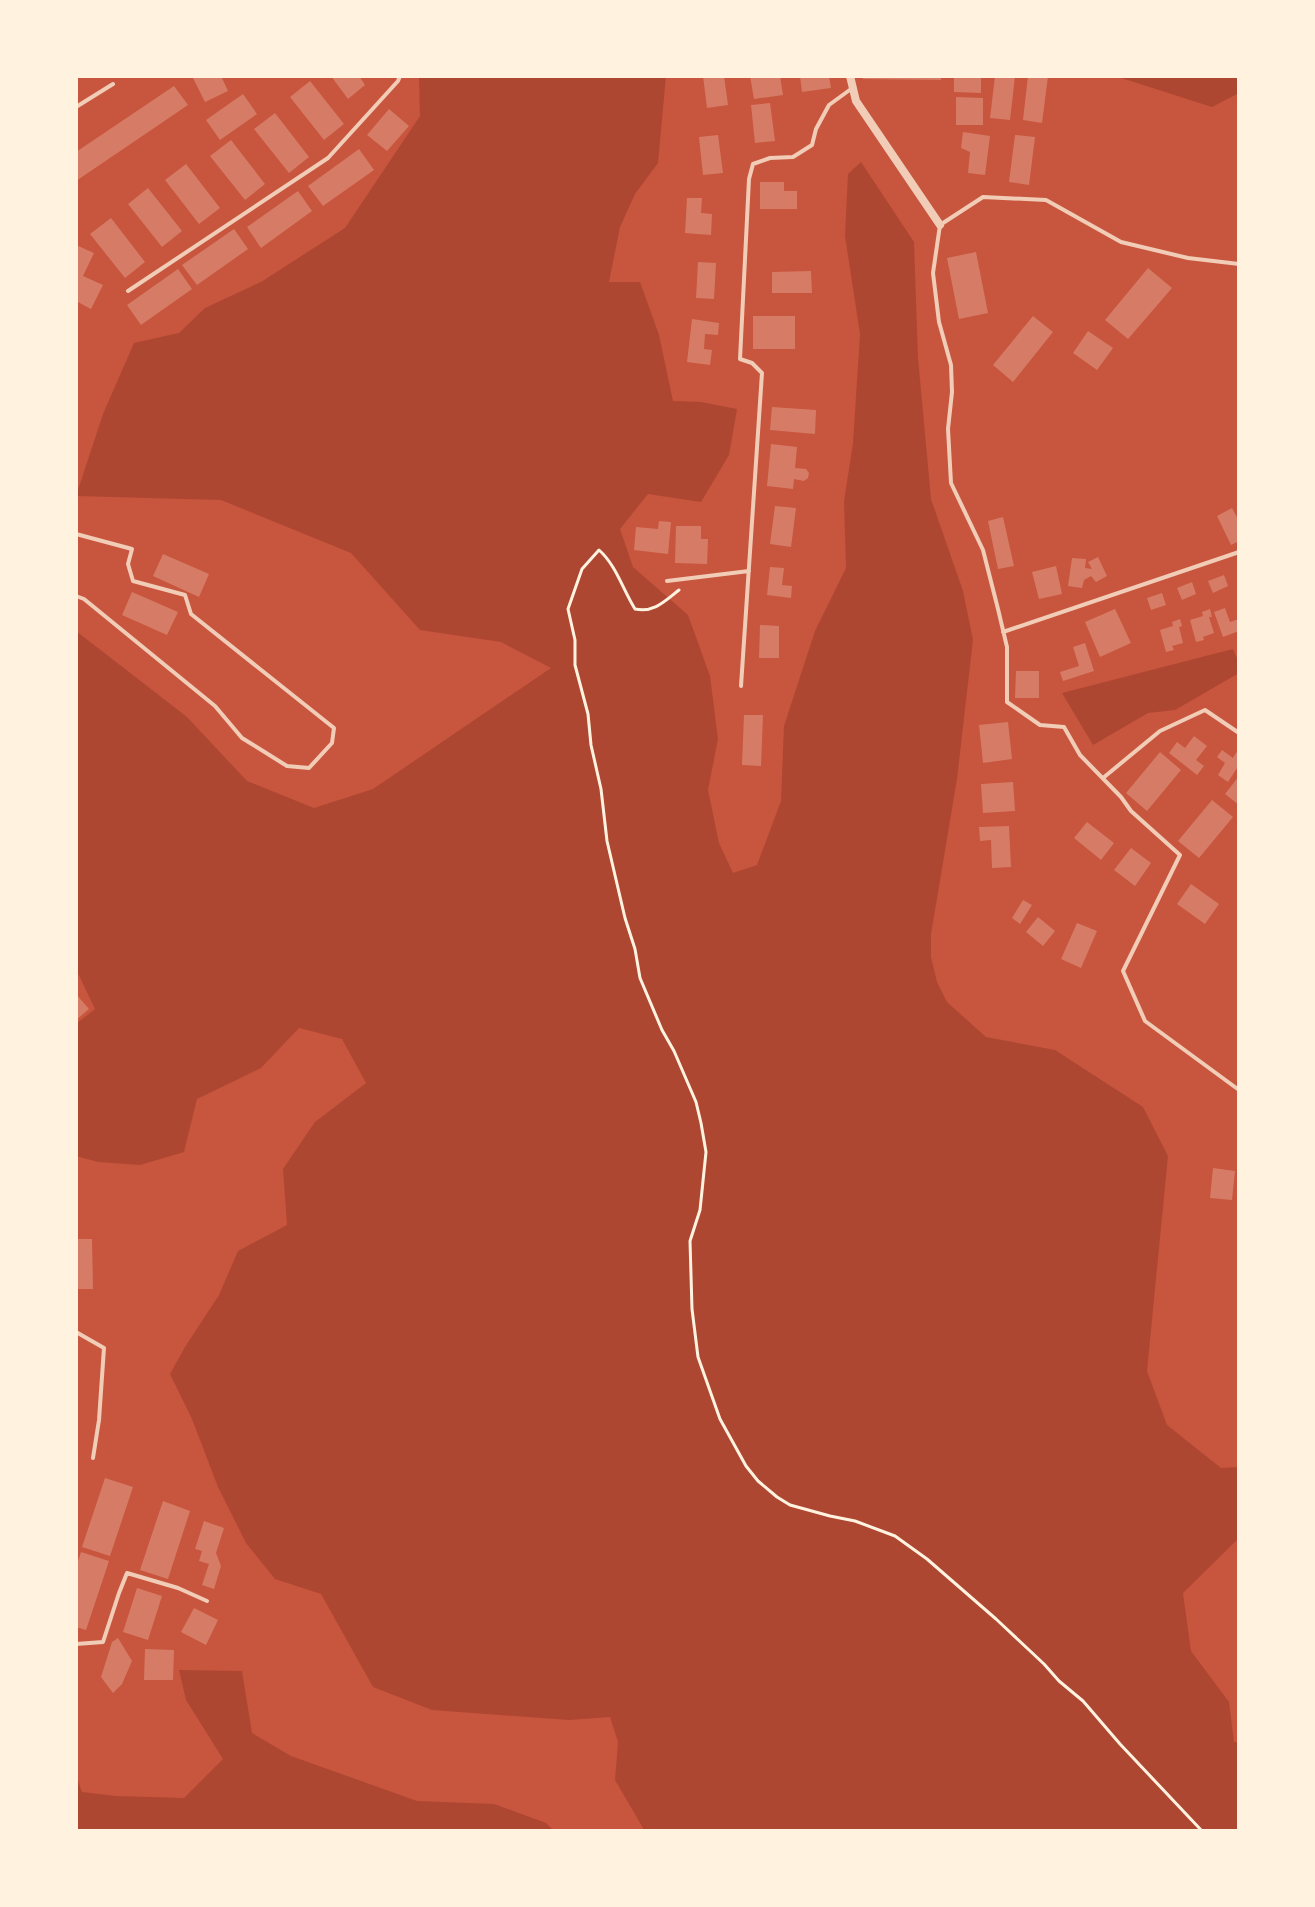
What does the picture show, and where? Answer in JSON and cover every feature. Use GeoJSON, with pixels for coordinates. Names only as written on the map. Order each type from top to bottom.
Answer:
{"type":"FeatureCollection","features":[{"type":"Feature","properties":{"kind":"street"},"geometry":{"type":"LineString","coordinates":[[850,76],[856,101],[940,225]]}},
{"type":"Feature","properties":{"kind":"lane"},"geometry":{"type":"LineString","coordinates":[[128,291],[328,158],[400,76]]}},
{"type":"Feature","properties":{"kind":"lane"},"geometry":{"type":"LineString","coordinates":[[76,107],[113,84]]}},
{"type":"Feature","properties":{"kind":"lane"},"geometry":{"type":"LineString","coordinates":[[741,686],[762,373],[752,363],[740,359],[749,179],[753,164],[770,158],[793,157],[812,145],[816,129],[829,105],[853,87]]}},
{"type":"Feature","properties":{"kind":"lane"},"geometry":{"type":"LineString","coordinates":[[1239,264],[1188,258],[1121,242],[1046,200],[983,197],[940,225],[933,273],[939,322],[951,365],[948,429],[951,483],[983,550],[1007,647],[1007,702],[1040,725],[1064,727],[1080,755],[1131,811],[1180,855],[1123,971],[1145,1021],[1239,1090]]}},
{"type":"Feature","properties":{"kind":"lane"},"geometry":{"type":"LineString","coordinates":[[76,534],[132,549],[128,564],[133,581],[185,595],[191,614],[334,728],[332,743],[309,768],[287,766],[242,738],[215,706],[84,599],[76,596]]}},
{"type":"Feature","properties":{"kind":"lane"},"geometry":{"type":"LineString","coordinates":[[1003,632],[1239,552]]}},
{"type":"Feature","properties":{"kind":"lane"},"geometry":{"type":"LineString","coordinates":[[667,581],[749,571]]}},
{"type":"Feature","properties":{"kind":"lane"},"geometry":{"type":"LineString","coordinates":[[1103,778],[1160,731],[1205,710],[1239,733]]}},
{"type":"Feature","properties":{"kind":"lane"},"geometry":{"type":"LineString","coordinates":[[76,1332],[104,1348],[93,1458]]}},
{"type":"Feature","properties":{"kind":"lane"},"geometry":{"type":"LineString","coordinates":[[76,1644],[103,1642],[127,1573],[178,1588],[207,1601]]}},
{"type":"Feature","properties":{"kind":"path"},"geometry":{"type":"LineString","coordinates":[[695,578],[654,609],[635,609],[608,558],[599,550],[582,569],[568,609],[575,640],[575,665],[588,714],[601,789],[607,841],[640,978],[696,1102],[706,1152],[700,1210],[690,1241],[690,1275],[698,1357],[720,1419],[746,1466],[777,1497],[790,1505],[855,1521],[895,1536],[927,1559],[1083,1701],[1202,1831]]}},
{"type":"Feature","properties":{"kind":"shaded area"},"geometry":{"type":"Polygon","coordinates":[[[419,76],[666,76],[658,163],[635,194],[620,227],[609,282],[640,282],[659,335],[673,401],[701,402],[737,409],[729,455],[701,502],[648,494],[620,529],[633,567],[688,615],[710,676],[718,739],[708,790],[719,843],[733,873],[757,865],[781,801],[784,726],[815,631],[846,568],[844,501],[853,443],[860,334],[845,236],[848,174],[861,162],[914,242],[918,358],[931,499],[963,591],[973,640],[957,779],[931,934],[931,957],[937,982],[947,1002],[986,1037],[1055,1050],[1143,1107],[1168,1156],[1147,1371],[1167,1425],[1221,1468],[1239,1467],[1239,1538],[1183,1593],[1191,1651],[1229,1702],[1234,1742],[1239,1742],[1239,1831],[643,1831],[615,1780],[618,1742],[610,1717],[569,1720],[432,1710],[373,1687],[321,1594],[275,1579],[246,1543],[218,1487],[192,1419],[170,1374],[219,1295],[238,1251],[287,1225],[283,1169],[315,1122],[366,1083],[342,1039],[299,1028],[261,1068],[197,1099],[184,1152],[140,1165],[98,1162],[76,1156],[76,1024],[95,1009],[76,969],[76,631],[187,717],[247,781],[314,808],[373,789],[551,668],[501,642],[420,630],[351,553],[221,500],[76,496],[103,414],[134,343],[179,333],[205,308],[261,282],[345,228],[420,116],[419,76]]]}},
{"type":"Feature","properties":{"kind":"shaded area"},"geometry":{"type":"Polygon","coordinates":[[[1115,76],[1239,76],[1239,93],[1212,107],[1115,76]]]}},
{"type":"Feature","properties":{"kind":"shaded area"},"geometry":{"type":"Polygon","coordinates":[[[1233,649],[1239,663],[1239,673],[1175,710],[1148,713],[1093,745],[1062,693],[1233,649]]]}},
{"type":"Feature","properties":{"kind":"shaded area"},"geometry":{"type":"Polygon","coordinates":[[[179,1670],[242,1671],[252,1733],[291,1756],[417,1801],[494,1804],[546,1823],[554,1831],[76,1831],[76,1775],[82,1792],[184,1798],[223,1759],[186,1700],[179,1670]]]}},
{"type":"Feature","properties":{"kind":"building"},"geometry":{"type":"Polygon","coordinates":[[[192,76],[221,76],[228,91],[205,102],[192,76]]]}},
{"type":"Feature","properties":{"kind":"building"},"geometry":{"type":"Polygon","coordinates":[[[331,76],[359,76],[365,85],[348,99],[331,76]]]}},
{"type":"Feature","properties":{"kind":"building"},"geometry":{"type":"Polygon","coordinates":[[[703,76],[724,76],[728,105],[707,108],[703,76]]]}},
{"type":"Feature","properties":{"kind":"building"},"geometry":{"type":"Polygon","coordinates":[[[750,76],[780,76],[783,95],[754,99],[750,76]]]}},
{"type":"Feature","properties":{"kind":"building"},"geometry":{"type":"Polygon","coordinates":[[[800,76],[829,76],[831,88],[802,92],[800,76]]]}},
{"type":"Feature","properties":{"kind":"building"},"geometry":{"type":"Polygon","coordinates":[[[863,76],[941,76],[941,80],[863,79],[863,76]]]}},
{"type":"Feature","properties":{"kind":"building"},"geometry":{"type":"Polygon","coordinates":[[[954,76],[981,76],[981,93],[954,92],[954,76]]]}},
{"type":"Feature","properties":{"kind":"building"},"geometry":{"type":"Polygon","coordinates":[[[995,76],[1015,76],[1010,120],[990,118],[995,76]]]}},
{"type":"Feature","properties":{"kind":"building"},"geometry":{"type":"Polygon","coordinates":[[[1028,76],[1048,76],[1042,123],[1023,120],[1028,76]]]}},
{"type":"Feature","properties":{"kind":"building"},"geometry":{"type":"Polygon","coordinates":[[[310,81],[344,124],[324,140],[290,97],[310,81]]]}},
{"type":"Feature","properties":{"kind":"building"},"geometry":{"type":"Polygon","coordinates":[[[174,86],[188,105],[76,181],[76,152],[174,86]]]}},
{"type":"Feature","properties":{"kind":"building"},"geometry":{"type":"Polygon","coordinates":[[[243,94],[257,114],[220,140],[206,120],[243,94]]]}},
{"type":"Feature","properties":{"kind":"building"},"geometry":{"type":"Polygon","coordinates":[[[956,97],[983,98],[983,125],[956,125],[956,97]]]}},
{"type":"Feature","properties":{"kind":"building"},"geometry":{"type":"Polygon","coordinates":[[[770,103],[775,141],[755,143],[751,105],[770,103]]]}},
{"type":"Feature","properties":{"kind":"building"},"geometry":{"type":"Polygon","coordinates":[[[389,109],[409,126],[387,151],[367,135],[389,109]]]}},
{"type":"Feature","properties":{"kind":"building"},"geometry":{"type":"Polygon","coordinates":[[[275,113],[309,157],[289,173],[254,129],[275,113]]]}},
{"type":"Feature","properties":{"kind":"building"},"geometry":{"type":"Polygon","coordinates":[[[963,132],[990,136],[985,175],[968,173],[970,152],[961,148],[963,132]]]}},
{"type":"Feature","properties":{"kind":"building"},"geometry":{"type":"Polygon","coordinates":[[[718,135],[723,173],[703,175],[699,137],[718,135]]]}},
{"type":"Feature","properties":{"kind":"building"},"geometry":{"type":"Polygon","coordinates":[[[1015,135],[1035,137],[1029,185],[1009,182],[1015,135]]]}},
{"type":"Feature","properties":{"kind":"building"},"geometry":{"type":"Polygon","coordinates":[[[231,140],[265,184],[245,200],[210,156],[231,140]]]}},
{"type":"Feature","properties":{"kind":"building"},"geometry":{"type":"Polygon","coordinates":[[[359,149],[374,170],[323,206],[308,186],[359,149]]]}},
{"type":"Feature","properties":{"kind":"building"},"geometry":{"type":"Polygon","coordinates":[[[186,164],[220,208],[199,224],[165,180],[186,164]]]}},
{"type":"Feature","properties":{"kind":"building"},"geometry":{"type":"Polygon","coordinates":[[[760,182],[784,182],[784,191],[797,191],[797,209],[760,209],[760,182]]]}},
{"type":"Feature","properties":{"kind":"building"},"geometry":{"type":"Polygon","coordinates":[[[148,188],[182,231],[162,247],[128,204],[148,188]]]}},
{"type":"Feature","properties":{"kind":"building"},"geometry":{"type":"Polygon","coordinates":[[[298,191],[312,211],[261,248],[247,227],[298,191]]]}},
{"type":"Feature","properties":{"kind":"building"},"geometry":{"type":"Polygon","coordinates":[[[687,198],[702,198],[701,213],[712,214],[711,235],[685,233],[687,198]]]}},
{"type":"Feature","properties":{"kind":"building"},"geometry":{"type":"Polygon","coordinates":[[[111,218],[145,262],[125,278],[90,234],[111,218]]]}},
{"type":"Feature","properties":{"kind":"building"},"geometry":{"type":"Polygon","coordinates":[[[234,229],[248,249],[197,285],[182,265],[234,229]]]}},
{"type":"Feature","properties":{"kind":"building"},"geometry":{"type":"Polygon","coordinates":[[[76,245],[94,253],[83,276],[103,285],[91,309],[76,301],[76,245]]]}},
{"type":"Feature","properties":{"kind":"building"},"geometry":{"type":"Polygon","coordinates":[[[976,252],[988,313],[959,319],[947,258],[976,252]]]}},
{"type":"Feature","properties":{"kind":"building"},"geometry":{"type":"Polygon","coordinates":[[[698,262],[716,263],[714,299],[696,298],[698,262]]]}},
{"type":"Feature","properties":{"kind":"building"},"geometry":{"type":"Polygon","coordinates":[[[1148,268],[1172,288],[1128,339],[1105,320],[1148,268]]]}},
{"type":"Feature","properties":{"kind":"building"},"geometry":{"type":"Polygon","coordinates":[[[178,269],[192,289],[141,325],[127,305],[178,269]]]}},
{"type":"Feature","properties":{"kind":"building"},"geometry":{"type":"Polygon","coordinates":[[[811,271],[812,293],[772,293],[772,272],[811,271]]]}},
{"type":"Feature","properties":{"kind":"building"},"geometry":{"type":"Polygon","coordinates":[[[753,316],[795,316],[795,349],[753,349],[753,316]]]}},
{"type":"Feature","properties":{"kind":"building"},"geometry":{"type":"Polygon","coordinates":[[[1033,316],[1053,332],[1013,382],[993,365],[1033,316]]]}},
{"type":"Feature","properties":{"kind":"building"},"geometry":{"type":"Polygon","coordinates":[[[692,319],[719,323],[718,335],[705,334],[704,349],[712,350],[710,365],[687,362],[692,319]]]}},
{"type":"Feature","properties":{"kind":"building"},"geometry":{"type":"Polygon","coordinates":[[[1088,331],[1113,348],[1097,370],[1073,353],[1088,331]]]}},
{"type":"Feature","properties":{"kind":"building"},"geometry":{"type":"Polygon","coordinates":[[[772,407],[816,410],[815,434],[770,430],[772,407]]]}},
{"type":"Feature","properties":{"kind":"building"},"geometry":{"type":"Polygon","coordinates":[[[771,444],[797,447],[795,468],[806,469],[808,478],[804,481],[794,479],[793,489],[767,486],[771,444]]]}},
{"type":"Feature","properties":{"kind":"building"},"geometry":{"type":"Polygon","coordinates":[[[775,506],[796,508],[791,547],[770,544],[775,506]]]}},
{"type":"Feature","properties":{"kind":"building"},"geometry":{"type":"Polygon","coordinates":[[[1232,508],[1239,521],[1239,541],[1231,545],[1217,516],[1232,508]]]}},
{"type":"Feature","properties":{"kind":"building"},"geometry":{"type":"Polygon","coordinates":[[[1003,517],[1014,566],[998,569],[988,521],[1003,517]]]}},
{"type":"Feature","properties":{"kind":"building"},"geometry":{"type":"Polygon","coordinates":[[[659,521],[671,522],[668,554],[634,550],[636,527],[658,529],[659,521]]]}},
{"type":"Feature","properties":{"kind":"building"},"geometry":{"type":"Polygon","coordinates":[[[676,526],[701,526],[701,539],[708,539],[707,564],[675,563],[676,526]]]}},
{"type":"Feature","properties":{"kind":"building"},"geometry":{"type":"Polygon","coordinates":[[[163,554],[209,574],[199,597],[153,576],[163,554]]]}},
{"type":"Feature","properties":{"kind":"building"},"geometry":{"type":"Polygon","coordinates":[[[1098,557],[1107,576],[1096,582],[1091,576],[1084,580],[1082,588],[1068,586],[1072,558],[1086,559],[1085,568],[1092,569],[1088,562],[1098,557]]]}},
{"type":"Feature","properties":{"kind":"building"},"geometry":{"type":"Polygon","coordinates":[[[1056,566],[1062,594],[1039,599],[1032,572],[1056,566]]]}},
{"type":"Feature","properties":{"kind":"building"},"geometry":{"type":"Polygon","coordinates":[[[770,567],[784,568],[782,585],[792,586],[791,598],[767,595],[770,567]]]}},
{"type":"Feature","properties":{"kind":"building"},"geometry":{"type":"Polygon","coordinates":[[[1224,575],[1228,586],[1213,593],[1208,581],[1224,575]]]}},
{"type":"Feature","properties":{"kind":"building"},"geometry":{"type":"Polygon","coordinates":[[[1192,582],[1196,594],[1182,600],[1177,588],[1192,582]]]}},
{"type":"Feature","properties":{"kind":"building"},"geometry":{"type":"Polygon","coordinates":[[[132,592],[178,612],[167,635],[122,615],[132,592]]]}},
{"type":"Feature","properties":{"kind":"building"},"geometry":{"type":"Polygon","coordinates":[[[1162,593],[1166,605],[1151,610],[1147,598],[1162,593]]]}},
{"type":"Feature","properties":{"kind":"building"},"geometry":{"type":"Polygon","coordinates":[[[1225,608],[1230,622],[1239,619],[1239,631],[1223,637],[1214,612],[1225,608]]]}},
{"type":"Feature","properties":{"kind":"building"},"geometry":{"type":"Polygon","coordinates":[[[1115,609],[1131,643],[1100,657],[1085,622],[1115,609]]]}},
{"type":"Feature","properties":{"kind":"building"},"geometry":{"type":"Polygon","coordinates":[[[1210,609],[1214,633],[1196,642],[1190,620],[1203,616],[1202,612],[1210,609]]]}},
{"type":"Feature","properties":{"kind":"building"},"geometry":{"type":"Polygon","coordinates":[[[1180,619],[1183,643],[1172,646],[1174,650],[1166,652],[1160,630],[1173,626],[1172,622],[1180,619]]]}},
{"type":"Feature","properties":{"kind":"building"},"geometry":{"type":"Polygon","coordinates":[[[760,625],[779,626],[779,658],[759,658],[760,625]]]}},
{"type":"Feature","properties":{"kind":"building"},"geometry":{"type":"Polygon","coordinates":[[[1085,643],[1094,671],[1063,681],[1060,672],[1079,666],[1073,647],[1085,643]]]}},
{"type":"Feature","properties":{"kind":"building"},"geometry":{"type":"Polygon","coordinates":[[[1016,671],[1039,671],[1039,698],[1015,698],[1016,671]]]}},
{"type":"Feature","properties":{"kind":"building"},"geometry":{"type":"Polygon","coordinates":[[[744,715],[763,715],[761,766],[742,765],[744,715]]]}},
{"type":"Feature","properties":{"kind":"building"},"geometry":{"type":"Polygon","coordinates":[[[1008,722],[1012,759],[983,763],[979,725],[1008,722]]]}},
{"type":"Feature","properties":{"kind":"building"},"geometry":{"type":"Polygon","coordinates":[[[1194,736],[1207,746],[1196,760],[1204,766],[1197,775],[1169,753],[1177,742],[1185,748],[1194,736]]]}},
{"type":"Feature","properties":{"kind":"building"},"geometry":{"type":"Polygon","coordinates":[[[1239,748],[1239,765],[1228,782],[1218,775],[1225,763],[1217,757],[1222,750],[1233,758],[1239,748]]]}},
{"type":"Feature","properties":{"kind":"building"},"geometry":{"type":"Polygon","coordinates":[[[1160,752],[1181,770],[1147,811],[1126,793],[1160,752]]]}},
{"type":"Feature","properties":{"kind":"building"},"geometry":{"type":"Polygon","coordinates":[[[1239,776],[1239,805],[1225,794],[1239,776]]]}},
{"type":"Feature","properties":{"kind":"building"},"geometry":{"type":"Polygon","coordinates":[[[1013,782],[1015,811],[983,813],[981,784],[1013,782]]]}},
{"type":"Feature","properties":{"kind":"building"},"geometry":{"type":"Polygon","coordinates":[[[1212,800],[1233,817],[1199,858],[1178,841],[1212,800]]]}},
{"type":"Feature","properties":{"kind":"building"},"geometry":{"type":"Polygon","coordinates":[[[1087,822],[1114,843],[1101,860],[1074,838],[1087,822]]]}},
{"type":"Feature","properties":{"kind":"building"},"geometry":{"type":"Polygon","coordinates":[[[1009,826],[1011,867],[992,868],[991,840],[980,841],[979,827],[1009,826]]]}},
{"type":"Feature","properties":{"kind":"building"},"geometry":{"type":"Polygon","coordinates":[[[1131,848],[1151,863],[1135,886],[1114,870],[1131,848]]]}},
{"type":"Feature","properties":{"kind":"building"},"geometry":{"type":"Polygon","coordinates":[[[1191,884],[1219,904],[1205,924],[1177,904],[1191,884]]]}},
{"type":"Feature","properties":{"kind":"building"},"geometry":{"type":"Polygon","coordinates":[[[1023,900],[1032,905],[1020,924],[1012,918],[1023,900]]]}},
{"type":"Feature","properties":{"kind":"building"},"geometry":{"type":"Polygon","coordinates":[[[1038,917],[1055,931],[1043,946],[1026,932],[1038,917]]]}},
{"type":"Feature","properties":{"kind":"building"},"geometry":{"type":"Polygon","coordinates":[[[1077,923],[1097,931],[1081,968],[1061,959],[1077,923]]]}},
{"type":"Feature","properties":{"kind":"building"},"geometry":{"type":"Polygon","coordinates":[[[76,994],[89,1009],[76,1020],[76,994]]]}},
{"type":"Feature","properties":{"kind":"building"},"geometry":{"type":"Polygon","coordinates":[[[1213,1168],[1235,1171],[1232,1200],[1210,1198],[1213,1168]]]}},
{"type":"Feature","properties":{"kind":"building"},"geometry":{"type":"Polygon","coordinates":[[[76,1239],[92,1239],[93,1289],[76,1289],[76,1239]]]}},
{"type":"Feature","properties":{"kind":"building"},"geometry":{"type":"Polygon","coordinates":[[[105,1478],[133,1487],[110,1556],[82,1547],[105,1478]]]}},
{"type":"Feature","properties":{"kind":"building"},"geometry":{"type":"Polygon","coordinates":[[[163,1501],[190,1511],[168,1579],[140,1570],[163,1501]]]}},
{"type":"Feature","properties":{"kind":"building"},"geometry":{"type":"Polygon","coordinates":[[[204,1521],[224,1528],[216,1553],[221,1566],[214,1589],[202,1585],[209,1564],[199,1561],[202,1551],[195,1549],[204,1521]]]}},
{"type":"Feature","properties":{"kind":"building"},"geometry":{"type":"Polygon","coordinates":[[[81,1552],[109,1561],[86,1630],[76,1627],[76,1567],[81,1552]]]}},
{"type":"Feature","properties":{"kind":"building"},"geometry":{"type":"Polygon","coordinates":[[[137,1588],[162,1596],[148,1640],[123,1632],[137,1588]]]}},
{"type":"Feature","properties":{"kind":"building"},"geometry":{"type":"Polygon","coordinates":[[[194,1608],[218,1620],[206,1645],[181,1632],[194,1608]]]}},
{"type":"Feature","properties":{"kind":"building"},"geometry":{"type":"Polygon","coordinates":[[[118,1638],[132,1661],[122,1684],[113,1693],[101,1677],[112,1642],[118,1638]]]}},
{"type":"Feature","properties":{"kind":"building"},"geometry":{"type":"Polygon","coordinates":[[[145,1649],[174,1650],[173,1680],[144,1680],[145,1649]]]}}]}
